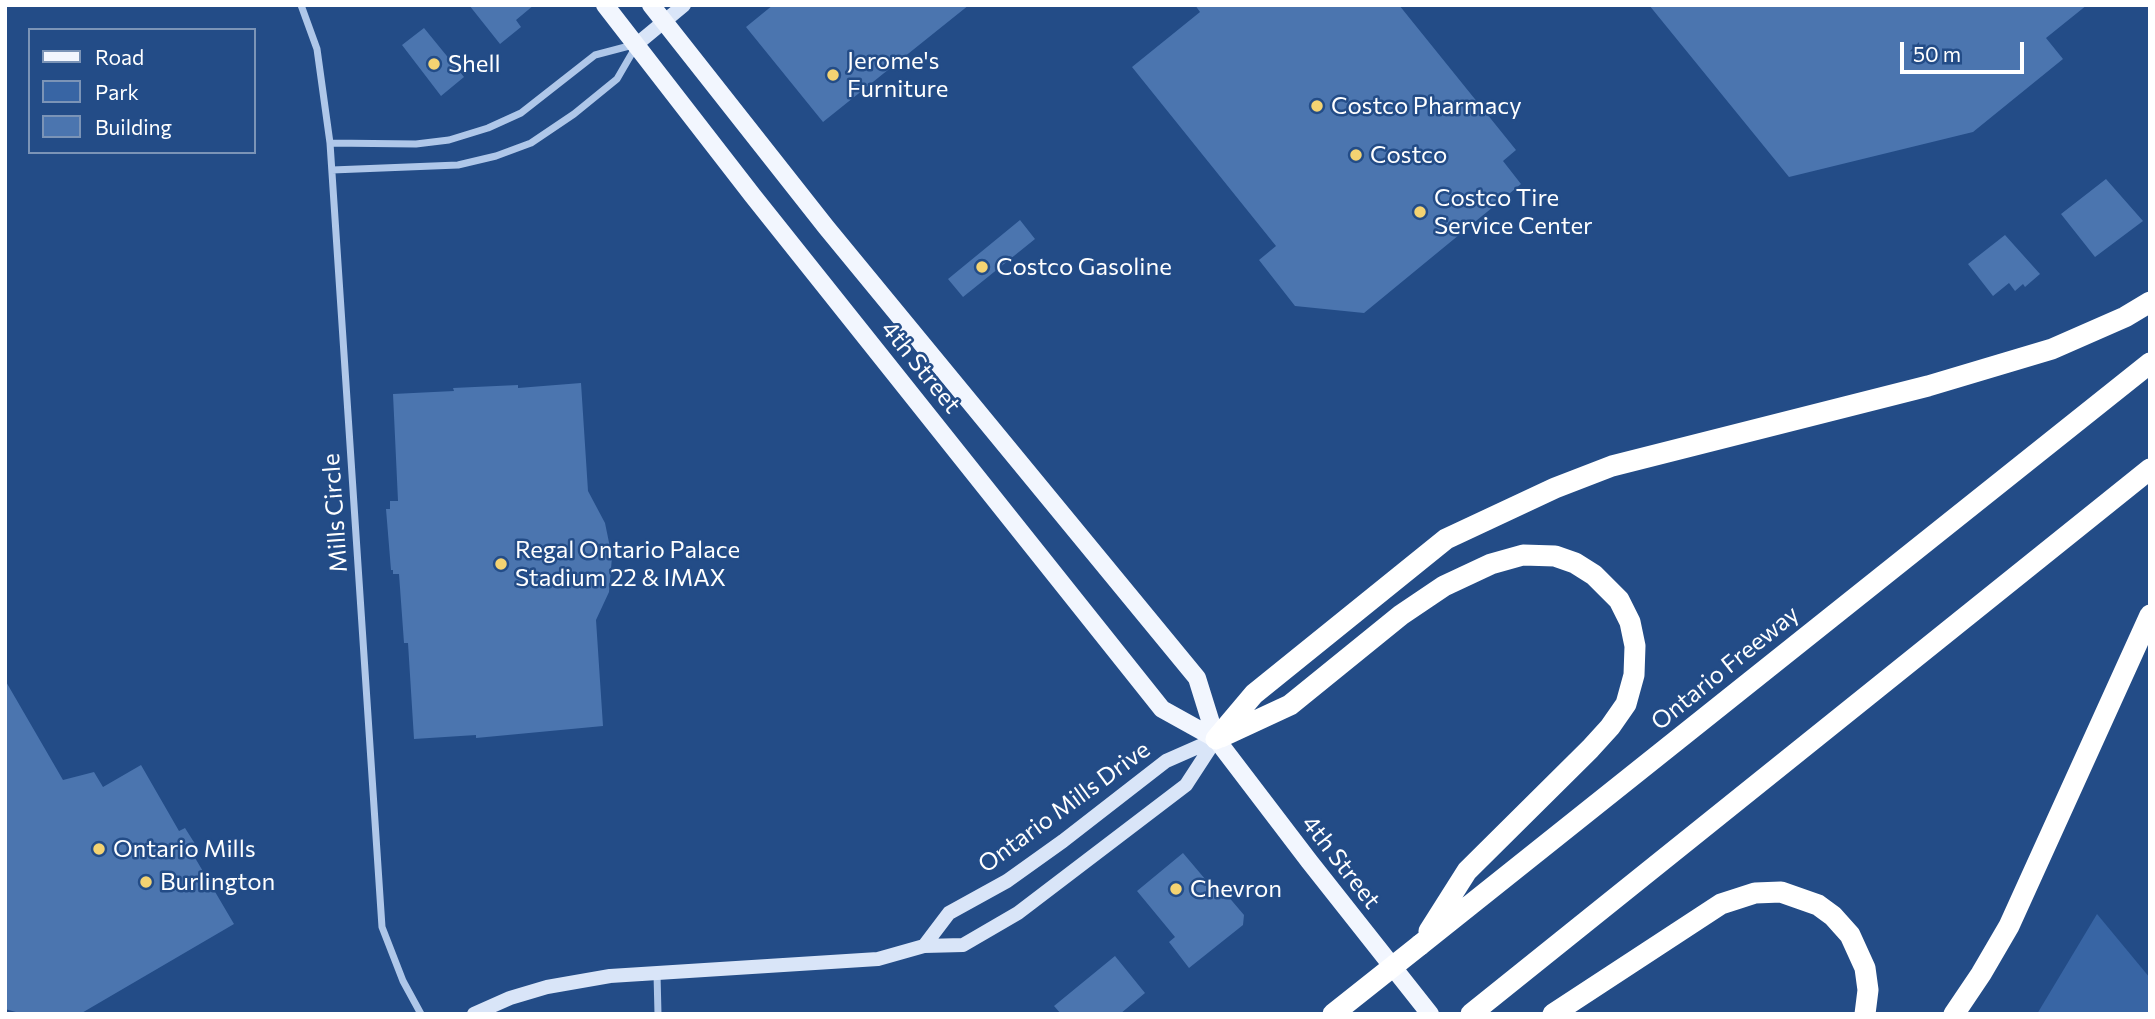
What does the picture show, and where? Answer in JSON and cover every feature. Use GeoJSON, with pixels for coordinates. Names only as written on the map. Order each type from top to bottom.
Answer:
{"type":"FeatureCollection","features":[{"type":"Feature","properties":{"kind":"highway"},"geometry":{"type":"LineString","coordinates":[[1216,739],[1254,694],[1446,539],[1555,488],[1612,466],[1928,386],[2052,349],[2125,317],[2150,302]]}},
{"type":"Feature","properties":{"kind":"highway","name":"Ontario Freeway"},"geometry":{"type":"LineString","coordinates":[[1333,1014],[1420,945],[1450,911],[2150,363]]}},
{"type":"Feature","properties":{"kind":"highway"},"geometry":{"type":"LineString","coordinates":[[1471,1014],[2150,469]]}},
{"type":"Feature","properties":{"kind":"highway"},"geometry":{"type":"LineString","coordinates":[[1216,739],[1290,705],[1401,615],[1444,586],[1491,564],[1523,555],[1555,556],[1575,563],[1594,575],[1619,600],[1630,622],[1636,646],[1634,675],[1626,704],[1590,749],[1467,871],[1450,911]]}},
{"type":"Feature","properties":{"kind":"highway"},"geometry":{"type":"LineString","coordinates":[[1954,1014],[2009,926],[2150,615]]}},
{"type":"Feature","properties":{"kind":"highway"},"geometry":{"type":"LineString","coordinates":[[1553,1014],[1721,904],[1755,893],[1781,892],[1818,905],[1833,916],[1850,935],[1865,968],[1868,990],[1865,1014]]}},
{"type":"Feature","properties":{"kind":"main road","name":"4th Street"},"geometry":{"type":"LineString","coordinates":[[605,5],[753,196],[1162,709],[1216,739]]}},
{"type":"Feature","properties":{"kind":"main road","name":"4th Street"},"geometry":{"type":"LineString","coordinates":[[651,5],[826,228],[1197,678],[1216,739],[1309,862],[1430,1014]]}},
{"type":"Feature","properties":{"kind":"street","name":"Mills Circle"},"geometry":{"type":"LineString","coordinates":[[301,5],[317,49],[330,143],[376,872],[382,927],[403,981],[421,1014]]}},
{"type":"Feature","properties":{"kind":"street"},"geometry":{"type":"LineString","coordinates":[[332,170],[458,164],[496,156],[531,143],[574,114],[617,79],[637,44],[684,5]]}},
{"type":"Feature","properties":{"kind":"street"},"geometry":{"type":"LineString","coordinates":[[330,143],[416,144],[449,140],[488,128],[521,113],[595,55],[637,44]]}},
{"type":"Feature","properties":{"kind":"street"},"geometry":{"type":"LineString","coordinates":[[474,1014],[510,998],[547,987],[610,976],[878,959],[924,946],[963,945],[1018,913],[1186,785],[1216,739]]}},
{"type":"Feature","properties":{"kind":"street","name":"Ontario Mills Drive"},"geometry":{"type":"LineString","coordinates":[[924,946],[949,913],[1030,865],[1166,761],[1216,739]]}},
{"type":"Feature","properties":{"kind":"street"},"geometry":{"type":"LineString","coordinates":[[657,973],[658,1014]]}},
{"type":"Feature","properties":{"kind":"green space"},"geometry":{"type":"Polygon","coordinates":[[[2097,914],[2150,978],[2150,1014],[2037,1014],[2097,914]]]}},
{"type":"Feature","properties":{"kind":"building"},"geometry":{"type":"Polygon","coordinates":[[[469,5],[534,5],[516,20],[521,27],[500,44],[469,5]]]}},
{"type":"Feature","properties":{"kind":"building","name":"Jerome's Furniture"},"geometry":{"type":"Polygon","coordinates":[[[773,5],[969,5],[823,122],[746,27],[773,5]]]}},
{"type":"Feature","properties":{"kind":"building","name":"Costco"},"geometry":{"type":"Polygon","coordinates":[[[1195,5],[1399,5],[1516,150],[1503,161],[1521,184],[1364,313],[1295,306],[1259,260],[1276,246],[1132,67],[1200,12],[1195,5]]]}},
{"type":"Feature","properties":{"kind":"building"},"geometry":{"type":"Polygon","coordinates":[[[1649,5],[2087,5],[2046,38],[2063,59],[1973,132],[1789,177],[1649,5]]]}},
{"type":"Feature","properties":{"kind":"building"},"geometry":{"type":"Polygon","coordinates":[[[424,28],[464,77],[441,96],[402,45],[424,28]]]}},
{"type":"Feature","properties":{"kind":"building"},"geometry":{"type":"Polygon","coordinates":[[[2106,179],[2143,221],[2095,257],[2061,214],[2106,179]]]}},
{"type":"Feature","properties":{"kind":"building"},"geometry":{"type":"Polygon","coordinates":[[[1020,220],[1035,239],[963,297],[948,279],[1020,220]]]}},
{"type":"Feature","properties":{"kind":"building"},"geometry":{"type":"Polygon","coordinates":[[[2005,235],[2040,274],[2025,287],[2023,284],[2015,291],[2009,283],[1993,296],[1968,264],[2005,235]]]}},
{"type":"Feature","properties":{"kind":"building","name":"Regal Ontario Palace Stadium 22 & IMAX"},"geometry":{"type":"Polygon","coordinates":[[[581,383],[588,491],[605,523],[612,557],[609,592],[596,620],[603,726],[476,738],[476,735],[414,739],[408,643],[404,643],[399,574],[393,574],[391,570],[386,509],[390,509],[390,501],[398,501],[393,394],[454,391],[453,388],[518,385],[518,388],[581,383]]]}},
{"type":"Feature","properties":{"kind":"building","name":"Ontario Mills"},"geometry":{"type":"Polygon","coordinates":[[[5,680],[63,780],[94,772],[103,787],[141,765],[179,831],[185,828],[197,847],[191,851],[234,924],[80,1014],[23,1014],[5,1009],[5,680]]]}},
{"type":"Feature","properties":{"kind":"building"},"geometry":{"type":"Polygon","coordinates":[[[1183,853],[1222,899],[1227,895],[1244,915],[1243,925],[1189,968],[1169,942],[1175,937],[1137,891],[1183,853]]]}},
{"type":"Feature","properties":{"kind":"building"},"geometry":{"type":"Polygon","coordinates":[[[1115,956],[1145,993],[1120,1014],[1061,1014],[1054,1006],[1115,956]]]}},
{"type":"Feature","properties":{"kind":"place","name":"Shell"},"geometry":{"type":"Point","coordinates":[434,64]}},
{"type":"Feature","properties":{"kind":"place","name":"Jerome's Furniture"},"geometry":{"type":"Point","coordinates":[833,75]}},
{"type":"Feature","properties":{"kind":"place","name":"Costco Pharmacy"},"geometry":{"type":"Point","coordinates":[1317,106]}},
{"type":"Feature","properties":{"kind":"place","name":"Costco"},"geometry":{"type":"Point","coordinates":[1356,155]}},
{"type":"Feature","properties":{"kind":"place","name":"Costco Tire Service Center"},"geometry":{"type":"Point","coordinates":[1420,212]}},
{"type":"Feature","properties":{"kind":"place","name":"Costco Gasoline"},"geometry":{"type":"Point","coordinates":[982,267]}},
{"type":"Feature","properties":{"kind":"place","name":"Regal Ontario Palace Stadium 22 & IMAX"},"geometry":{"type":"Point","coordinates":[501,564]}},
{"type":"Feature","properties":{"kind":"place","name":"Ontario Mills"},"geometry":{"type":"Point","coordinates":[99,849]}},
{"type":"Feature","properties":{"kind":"place","name":"Burlington"},"geometry":{"type":"Point","coordinates":[146,882]}},
{"type":"Feature","properties":{"kind":"place","name":"Chevron"},"geometry":{"type":"Point","coordinates":[1176,889]}}]}
